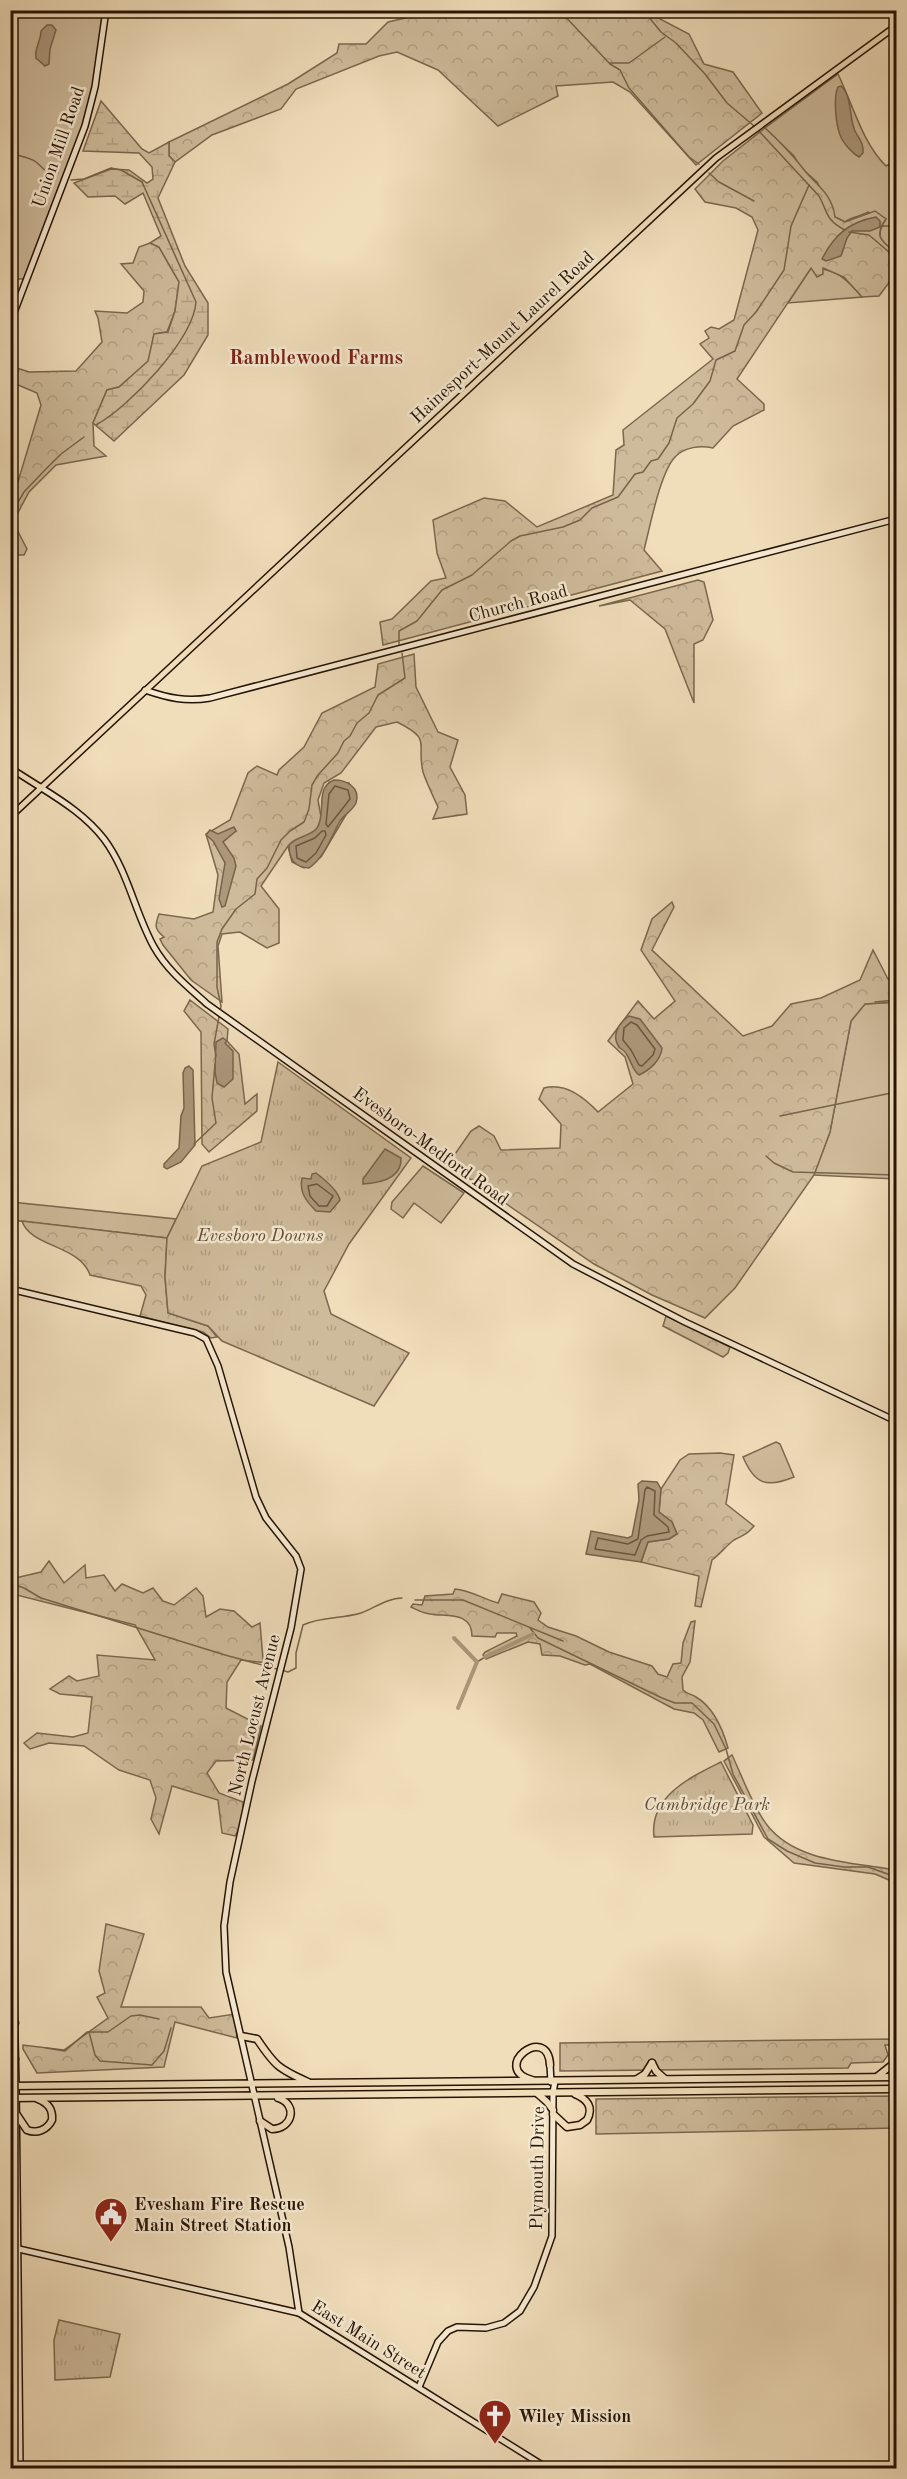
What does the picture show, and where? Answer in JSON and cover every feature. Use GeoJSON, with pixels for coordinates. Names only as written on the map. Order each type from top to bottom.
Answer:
{"type":"FeatureCollection","features":[{"type":"Feature","properties":{"kind":"highway"},"geometry":{"type":"LineString","coordinates":[[241,2036],[257,2039],[283,2071],[312,2083]]}},
{"type":"Feature","properties":{"kind":"highway"},"geometry":{"type":"LineString","coordinates":[[541,2081],[527,2078],[520,2072],[517,2063],[520,2054],[527,2048],[541,2049],[548,2056],[550,2065]]}},
{"type":"Feature","properties":{"kind":"highway"},"geometry":{"type":"LineString","coordinates":[[877,2077],[893,2064],[897,2051]]}},
{"type":"Feature","properties":{"kind":"highway"},"geometry":{"type":"LineString","coordinates":[[635,2080],[645,2074],[652,2063],[656,2071],[666,2079]]}},
{"type":"Feature","properties":{"kind":"highway"},"geometry":{"type":"LineString","coordinates":[[13,2086],[897,2077]]}},
{"type":"Feature","properties":{"kind":"highway"},"geometry":{"type":"LineString","coordinates":[[13,2098],[897,2089]]}},
{"type":"Feature","properties":{"kind":"highway"},"geometry":{"type":"LineString","coordinates":[[534,2093],[542,2096],[567,2127],[580,2125],[587,2120],[589,2105],[572,2092]]}},
{"type":"Feature","properties":{"kind":"highway"},"geometry":{"type":"LineString","coordinates":[[255,2096],[282,2099],[288,2104],[291,2112],[289,2122],[282,2128],[272,2129],[260,2121]]}},
{"type":"Feature","properties":{"kind":"highway"},"geometry":{"type":"LineString","coordinates":[[16,2115],[24,2128],[31,2132],[42,2130],[50,2124],[53,2115],[48,2105],[31,2098]]}},
{"type":"Feature","properties":{"kind":"main road","name":"Hainesport-Mount Laurel Road"},"geometry":{"type":"LineString","coordinates":[[10,817],[716,158],[897,26]]}},
{"type":"Feature","properties":{"kind":"main road"},"geometry":{"type":"LineString","coordinates":[[10,768],[40,787]]}},
{"type":"Feature","properties":{"kind":"street","name":"Union Mill Road"},"geometry":{"type":"LineString","coordinates":[[10,323],[85,126],[93,97],[106,10]]}},
{"type":"Feature","properties":{"kind":"street","name":"Church Road"},"geometry":{"type":"LineString","coordinates":[[145,690],[173,699],[191,701],[210,698],[897,519]]}},
{"type":"Feature","properties":{"kind":"street","name":"Evesboro-Medford Road"},"geometry":{"type":"LineString","coordinates":[[40,787],[81,815],[105,840],[156,950],[170,970],[207,1004],[573,1264],[685,1322],[897,1421]]}},
{"type":"Feature","properties":{"kind":"street","name":"North Locust Avenue"},"geometry":{"type":"LineString","coordinates":[[10,1289],[201,1335],[206,1339],[218,1366],[256,1497],[266,1518],[296,1556],[301,1569],[293,1616],[240,1831],[225,1909],[225,1963],[289,2247],[299,2313]]}},
{"type":"Feature","properties":{"kind":"street"},"geometry":{"type":"LineString","coordinates":[[10,1810],[13,2098],[16,2115],[14,2248],[20,2469]]}},
{"type":"Feature","properties":{"kind":"street","name":"Plymouth Drive"},"geometry":{"type":"LineString","coordinates":[[419,2387],[438,2342],[448,2331],[457,2327],[486,2328],[504,2323],[520,2311],[531,2293],[552,2236],[553,2081],[550,2065]]}},
{"type":"Feature","properties":{"kind":"street","name":"East Main Street"},"geometry":{"type":"LineString","coordinates":[[14,2248],[299,2313],[546,2469]]}},
{"type":"Feature","properties":{"kind":"green space"},"geometry":{"type":"Polygon","coordinates":[[[10,11],[105,11],[93,97],[27,279],[11,279],[10,11]]]}},
{"type":"Feature","properties":{"kind":"green space"},"geometry":{"type":"Polygon","coordinates":[[[436,11],[651,11],[658,18],[689,34],[704,64],[733,72],[762,113],[696,165],[630,92],[613,82],[556,86],[558,96],[498,126],[438,70],[397,52],[379,56],[296,89],[281,109],[212,135],[175,162],[169,156],[169,142],[288,84],[337,53],[339,44],[366,44],[388,22],[436,11]]]}},
{"type":"Feature","properties":{"kind":"green space"},"geometry":{"type":"Polygon","coordinates":[[[838,74],[870,146],[886,166],[891,163],[896,168],[896,253],[883,242],[880,235],[886,219],[868,212],[845,222],[835,217],[817,182],[801,168],[794,156],[765,128],[838,74]]]}},
{"type":"Feature","properties":{"kind":"green space"},"geometry":{"type":"Polygon","coordinates":[[[101,101],[142,149],[149,153],[169,142],[169,156],[175,162],[158,198],[185,266],[208,303],[208,335],[184,375],[114,441],[93,423],[107,390],[119,387],[148,361],[154,334],[168,332],[175,311],[179,282],[159,247],[150,243],[161,236],[143,193],[125,204],[115,196],[88,197],[74,183],[111,169],[129,170],[147,183],[153,179],[152,167],[139,153],[83,151],[101,101]]]}},
{"type":"Feature","properties":{"kind":"green space"},"geometry":{"type":"Polygon","coordinates":[[[765,128],[822,189],[830,201],[835,217],[845,222],[875,211],[886,219],[880,235],[883,242],[896,253],[896,283],[891,280],[879,296],[862,297],[844,277],[823,268],[823,274],[817,277],[811,268],[737,379],[764,404],[764,410],[733,426],[713,448],[698,447],[679,454],[665,475],[644,550],[662,571],[383,645],[380,622],[392,619],[431,581],[446,578],[437,553],[433,520],[484,498],[505,501],[537,527],[613,495],[616,450],[624,445],[623,430],[713,359],[700,344],[709,338],[705,331],[711,327],[719,329],[734,320],[758,230],[752,217],[736,208],[705,202],[695,189],[723,161],[765,128]]]}},
{"type":"Feature","properties":{"kind":"green space"},"geometry":{"type":"Polygon","coordinates":[[[150,243],[159,247],[179,282],[175,311],[167,332],[154,334],[149,361],[119,387],[107,390],[93,423],[94,446],[106,456],[56,465],[29,492],[13,522],[27,549],[24,555],[11,555],[11,505],[41,405],[37,393],[11,382],[11,366],[29,372],[76,371],[102,342],[95,311],[127,313],[143,302],[144,291],[121,264],[133,263],[139,247],[150,243]]]}},
{"type":"Feature","properties":{"kind":"green space"},"geometry":{"type":"Polygon","coordinates":[[[811,268],[834,272],[862,297],[788,303],[811,268]]]}},
{"type":"Feature","properties":{"kind":"green space"},"geometry":{"type":"Polygon","coordinates":[[[698,580],[704,582],[713,620],[703,640],[694,644],[694,703],[665,629],[630,600],[599,606],[698,580]]]}},
{"type":"Feature","properties":{"kind":"green space"},"geometry":{"type":"Polygon","coordinates":[[[414,654],[416,687],[438,732],[458,740],[450,767],[465,795],[467,814],[433,819],[438,807],[423,772],[419,738],[397,722],[376,727],[341,773],[324,783],[318,800],[321,817],[329,782],[349,783],[356,798],[321,857],[304,868],[292,862],[288,846],[261,886],[279,909],[279,943],[267,948],[240,932],[222,934],[218,946],[222,1002],[191,980],[163,945],[160,939],[164,937],[156,927],[159,914],[194,919],[213,912],[218,875],[206,834],[230,820],[248,773],[257,766],[277,775],[279,770],[304,747],[322,713],[375,687],[378,664],[414,654]]]}},
{"type":"Feature","properties":{"kind":"green space"},"geometry":{"type":"Polygon","coordinates":[[[672,902],[674,907],[652,950],[743,1036],[772,1026],[791,1004],[821,998],[860,980],[873,950],[888,979],[896,975],[896,1002],[865,1004],[851,1021],[830,1132],[814,1175],[735,1288],[705,1318],[652,1295],[594,1264],[448,1164],[471,1131],[479,1126],[494,1136],[501,1150],[560,1148],[561,1124],[539,1099],[544,1088],[559,1087],[574,1092],[598,1112],[633,1084],[625,1057],[608,1041],[638,1001],[654,1019],[675,1001],[641,950],[652,919],[672,902]]]}},
{"type":"Feature","properties":{"kind":"green space"},"geometry":{"type":"Polygon","coordinates":[[[190,1000],[228,1029],[227,1041],[239,1054],[245,1104],[257,1094],[257,1111],[209,1152],[202,1144],[201,1032],[184,1011],[190,1000]]]}},
{"type":"Feature","properties":{"kind":"green space"},"geometry":{"type":"Polygon","coordinates":[[[896,1002],[896,1179],[814,1175],[830,1132],[851,1021],[865,1004],[896,1002]]]}},
{"type":"Feature","properties":{"kind":"green space","name":"Evesboro Downs"},"geometry":{"type":"Polygon","coordinates":[[[278,1062],[411,1158],[349,1244],[324,1291],[331,1314],[409,1353],[374,1406],[222,1341],[208,1326],[168,1313],[165,1277],[167,1238],[202,1166],[261,1142],[278,1062]]]}},
{"type":"Feature","properties":{"kind":"green space"},"geometry":{"type":"Polygon","coordinates":[[[423,1166],[464,1193],[441,1223],[414,1203],[403,1218],[391,1209],[392,1202],[423,1166]]]}},
{"type":"Feature","properties":{"kind":"green space"},"geometry":{"type":"Polygon","coordinates":[[[11,1202],[176,1219],[167,1238],[11,1220],[11,1202]]]}},
{"type":"Feature","properties":{"kind":"green space"},"geometry":{"type":"Polygon","coordinates":[[[22,1221],[167,1238],[165,1277],[168,1313],[208,1326],[217,1337],[211,1338],[203,1332],[140,1316],[146,1295],[141,1286],[90,1275],[85,1265],[35,1236],[27,1230],[22,1221]]]}},
{"type":"Feature","properties":{"kind":"green space"},"geometry":{"type":"Polygon","coordinates":[[[666,1316],[730,1347],[728,1353],[723,1357],[663,1326],[666,1316]]]}},
{"type":"Feature","properties":{"kind":"green space"},"geometry":{"type":"Polygon","coordinates":[[[776,1442],[780,1444],[794,1477],[776,1482],[763,1482],[752,1473],[743,1457],[776,1442]]]}},
{"type":"Feature","properties":{"kind":"green space"},"geometry":{"type":"Polygon","coordinates":[[[689,1454],[734,1455],[726,1504],[754,1526],[731,1542],[712,1560],[701,1607],[695,1606],[699,1576],[641,1562],[648,1542],[669,1539],[677,1534],[672,1522],[659,1512],[661,1489],[680,1460],[689,1454]]]}},
{"type":"Feature","properties":{"kind":"green space"},"geometry":{"type":"Polygon","coordinates":[[[49,1561],[64,1583],[85,1565],[86,1578],[104,1575],[115,1591],[122,1584],[143,1593],[153,1588],[163,1601],[174,1605],[196,1588],[203,1596],[206,1617],[220,1609],[234,1611],[252,1627],[260,1623],[263,1659],[268,1663],[241,1660],[227,1682],[226,1708],[261,1726],[253,1760],[216,1761],[207,1773],[219,1793],[243,1802],[243,1822],[235,1836],[222,1833],[218,1800],[172,1786],[159,1834],[151,1819],[156,1798],[150,1780],[119,1770],[84,1746],[49,1743],[30,1749],[24,1743],[37,1733],[73,1737],[88,1733],[92,1697],[60,1694],[50,1689],[69,1676],[77,1681],[99,1676],[97,1655],[155,1660],[135,1625],[17,1595],[15,1598],[15,1578],[41,1572],[49,1561]]]}},
{"type":"Feature","properties":{"kind":"green space"},"geometry":{"type":"Polygon","coordinates":[[[455,1589],[498,1603],[502,1594],[534,1602],[541,1613],[538,1620],[548,1627],[576,1636],[609,1652],[652,1666],[658,1674],[667,1677],[673,1664],[681,1663],[683,1643],[691,1622],[695,1621],[690,1662],[682,1677],[683,1690],[702,1701],[712,1713],[728,1748],[719,1752],[703,1720],[694,1713],[674,1709],[590,1664],[585,1665],[560,1656],[542,1655],[540,1644],[528,1642],[486,1659],[483,1655],[485,1652],[517,1636],[516,1633],[497,1633],[495,1637],[472,1636],[468,1622],[463,1619],[427,1614],[411,1607],[413,1604],[422,1605],[425,1596],[453,1594],[455,1589]]]}},
{"type":"Feature","properties":{"kind":"green space"},"geometry":{"type":"Polygon","coordinates":[[[732,1755],[757,1809],[767,1825],[779,1837],[792,1846],[823,1858],[889,1869],[896,1872],[896,1883],[875,1874],[794,1863],[764,1837],[724,1761],[732,1755]]]}},
{"type":"Feature","properties":{"kind":"green space","name":"Cambridge Park"},"geometry":{"type":"Polygon","coordinates":[[[721,1762],[753,1825],[752,1834],[654,1837],[654,1823],[665,1799],[697,1774],[721,1762]]]}},
{"type":"Feature","properties":{"kind":"green space"},"geometry":{"type":"Polygon","coordinates":[[[106,1924],[144,1934],[121,2007],[201,2007],[209,2018],[235,2014],[237,2038],[175,2022],[164,2067],[37,2073],[23,2045],[64,2050],[108,2018],[97,1997],[105,1993],[99,1971],[106,1924]]]}},
{"type":"Feature","properties":{"kind":"green space"},"geometry":{"type":"Polygon","coordinates":[[[896,2039],[896,2045],[885,2045],[888,2055],[883,2062],[851,2063],[848,2068],[560,2071],[560,2043],[896,2039]]]}},
{"type":"Feature","properties":{"kind":"green space"},"geometry":{"type":"Polygon","coordinates":[[[896,2096],[896,2128],[596,2134],[596,2099],[896,2096]]]}},
{"type":"Feature","properties":{"kind":"green space"},"geometry":{"type":"Polygon","coordinates":[[[59,2320],[120,2334],[110,2377],[55,2380],[54,2340],[59,2320]]]}},
{"type":"Feature","properties":{"kind":"water"},"geometry":{"type":"Polygon","coordinates":[[[47,25],[52,25],[56,30],[50,49],[49,64],[45,66],[36,58],[36,55],[41,31],[47,25]]]}},
{"type":"Feature","properties":{"kind":"water"},"geometry":{"type":"Polygon","coordinates":[[[841,86],[847,95],[853,126],[863,146],[863,153],[859,157],[841,138],[836,111],[836,91],[841,86]]]}},
{"type":"Feature","properties":{"kind":"water"},"geometry":{"type":"Polygon","coordinates":[[[876,217],[880,221],[880,227],[870,231],[852,231],[841,256],[826,261],[822,259],[837,236],[843,231],[858,222],[876,217]]]}},
{"type":"Feature","properties":{"kind":"water"},"geometry":{"type":"Polygon","coordinates":[[[334,780],[343,781],[354,789],[357,797],[356,803],[340,821],[315,863],[309,868],[300,866],[291,858],[289,845],[317,828],[320,822],[324,789],[334,780]]]}},
{"type":"Feature","properties":{"kind":"water"},"geometry":{"type":"Polygon","coordinates":[[[234,827],[236,831],[223,842],[234,858],[236,866],[225,906],[222,907],[219,899],[225,863],[213,841],[206,835],[210,830],[218,834],[234,827]]]}},
{"type":"Feature","properties":{"kind":"water"},"geometry":{"type":"Polygon","coordinates":[[[629,1016],[640,1019],[662,1048],[660,1057],[639,1075],[616,1039],[619,1026],[629,1016]]]}},
{"type":"Feature","properties":{"kind":"water"},"geometry":{"type":"Polygon","coordinates":[[[223,1038],[233,1051],[233,1079],[224,1087],[217,1083],[215,1072],[216,1042],[223,1038]]]}},
{"type":"Feature","properties":{"kind":"water"},"geometry":{"type":"Polygon","coordinates":[[[189,1066],[193,1070],[195,1145],[181,1162],[167,1169],[164,1164],[179,1148],[181,1116],[184,1108],[183,1073],[189,1066]]]}},
{"type":"Feature","properties":{"kind":"water"},"geometry":{"type":"Polygon","coordinates":[[[385,1149],[401,1158],[398,1170],[383,1181],[363,1184],[363,1179],[385,1149]]]}},
{"type":"Feature","properties":{"kind":"water"},"geometry":{"type":"Polygon","coordinates":[[[316,1173],[334,1189],[339,1197],[340,1200],[330,1212],[316,1211],[302,1192],[302,1178],[311,1179],[312,1174],[316,1173]]]}},
{"type":"Feature","properties":{"kind":"water"},"geometry":{"type":"Polygon","coordinates":[[[642,1481],[657,1482],[661,1489],[659,1512],[672,1522],[677,1534],[669,1539],[648,1542],[641,1562],[586,1554],[591,1531],[628,1538],[632,1536],[639,1500],[638,1484],[642,1481]]]}},
{"type":"Feature","properties":{"kind":"waterway"},"geometry":{"type":"LineString","coordinates":[[559,10],[610,64],[620,70],[629,88],[689,157],[699,164]]}},
{"type":"Feature","properties":{"kind":"waterway"},"geometry":{"type":"LineString","coordinates":[[643,10],[661,32],[676,43],[705,74],[727,103],[754,126]]}},
{"type":"Feature","properties":{"kind":"waterway"},"geometry":{"type":"LineString","coordinates":[[610,63],[629,63],[665,37]]}},
{"type":"Feature","properties":{"kind":"waterway"},"geometry":{"type":"LineString","coordinates":[[757,129],[819,196],[830,219],[845,230]]}},
{"type":"Feature","properties":{"kind":"waterway"},"geometry":{"type":"LineString","coordinates":[[10,153],[33,160],[47,172],[58,173]]}},
{"type":"Feature","properties":{"kind":"waterway"},"geometry":{"type":"LineString","coordinates":[[71,180],[84,179],[111,168],[121,170],[142,182],[196,302],[184,335],[172,353],[125,404],[96,425]]}},
{"type":"Feature","properties":{"kind":"waterway"},"geometry":{"type":"LineString","coordinates":[[709,173],[719,182],[754,201]]}},
{"type":"Feature","properties":{"kind":"waterway"},"geometry":{"type":"LineString","coordinates":[[399,644],[399,631],[417,621],[442,590],[472,575],[520,536],[563,527],[580,520],[592,508],[618,497],[635,474],[643,472],[651,461],[658,459],[669,443],[677,418],[693,404],[710,381],[716,360],[735,351],[744,325],[756,312],[784,270],[791,226],[809,185]]}},
{"type":"Feature","properties":{"kind":"waterway"},"geometry":{"type":"LineString","coordinates":[[880,226],[896,226]]}},
{"type":"Feature","properties":{"kind":"waterway"},"geometry":{"type":"LineString","coordinates":[[849,232],[869,235],[896,258]]}},
{"type":"Feature","properties":{"kind":"waterway"},"geometry":{"type":"LineString","coordinates":[[10,516],[24,492],[61,454],[84,437]]}},
{"type":"Feature","properties":{"kind":"waterway"},"geometry":{"type":"LineString","coordinates":[[216,1056],[214,1044],[221,1006],[217,987],[217,942],[222,929],[236,909],[255,894],[257,879],[267,868],[281,840],[304,822],[309,809],[312,785],[318,775],[338,753],[357,723],[369,713],[378,695],[405,678],[402,653]]}},
{"type":"Feature","properties":{"kind":"waterway"},"geometry":{"type":"LineString","coordinates":[[875,1002],[896,1000]]}},
{"type":"Feature","properties":{"kind":"waterway"},"geometry":{"type":"LineString","coordinates":[[194,1144],[216,1123],[212,1098],[215,1064]]}},
{"type":"Feature","properties":{"kind":"waterway"},"geometry":{"type":"LineString","coordinates":[[780,1116],[896,1092]]}},
{"type":"Feature","properties":{"kind":"waterway"},"geometry":{"type":"LineString","coordinates":[[766,1156],[774,1163],[793,1172],[896,1175]]}},
{"type":"Feature","properties":{"kind":"waterway"},"geometry":{"type":"LineString","coordinates":[[12,1584],[41,1598],[288,1672],[296,1668],[296,1653],[303,1625],[317,1620],[361,1613],[386,1601],[402,1598]]}},
{"type":"Feature","properties":{"kind":"waterway"},"geometry":{"type":"LineString","coordinates":[[415,1600],[463,1600],[563,1641]]}},
{"type":"Feature","properties":{"kind":"waterway"},"geometry":{"type":"LineString","coordinates":[[530,1628],[538,1638],[662,1698],[675,1703],[692,1703],[714,1724],[726,1749],[733,1774],[768,1839],[787,1851],[815,1863],[844,1867],[868,1867],[896,1877]]}},
{"type":"Feature","properties":{"kind":"waterway"},"geometry":{"type":"LineString","coordinates":[[485,1657],[533,1634]]}},
{"type":"Feature","properties":{"kind":"waterway"},"geometry":{"type":"LineString","coordinates":[[454,1638],[477,1662],[458,1708]]}},
{"type":"Feature","properties":{"kind":"waterway"},"geometry":{"type":"LineString","coordinates":[[477,1662],[485,1657]]}},
{"type":"Feature","properties":{"kind":"waterway"},"geometry":{"type":"LineString","coordinates":[[46,2048],[65,2051],[87,2032],[108,2032],[131,2016],[140,2015],[159,2019]]}},
{"type":"Feature","properties":{"kind":"waterway"},"geometry":{"type":"LineString","coordinates":[[89,2032],[95,2055],[100,2061],[152,2065],[164,2051],[171,2028]]}},
{"type":"Feature","properties":{"kind":"place","name":"Evesham Fire Rescue Main Street Station"},"geometry":{"type":"Point","coordinates":[111,2243]}},
{"type":"Feature","properties":{"kind":"place","name":"Wiley Mission"},"geometry":{"type":"Point","coordinates":[495,2445]}},
{"type":"Feature","properties":{"kind":"district","name":"Ramblewood Farms"},"geometry":{"type":"Point","coordinates":[316,357]}}]}
